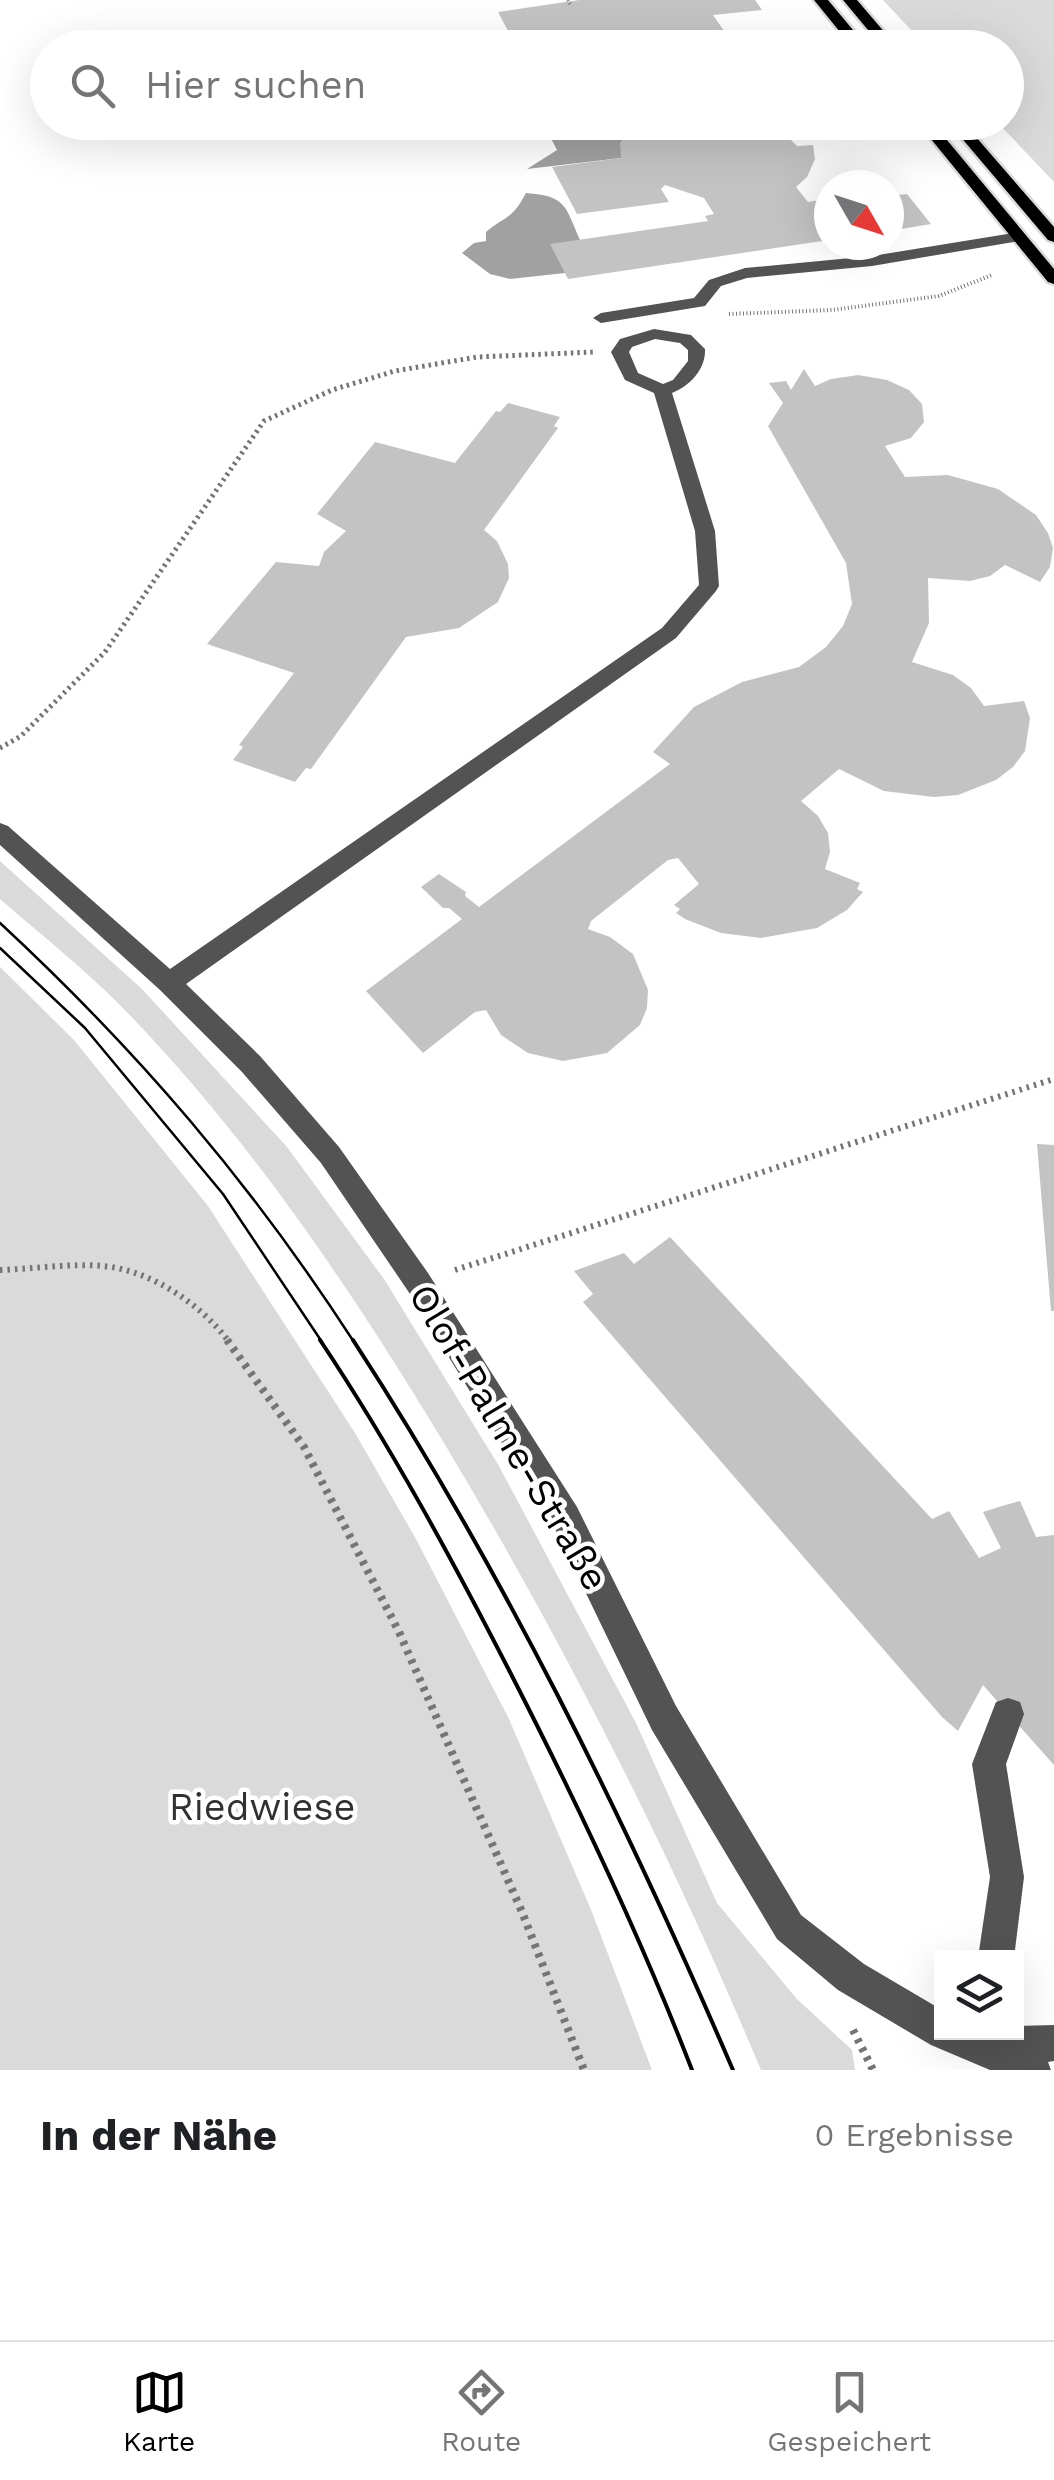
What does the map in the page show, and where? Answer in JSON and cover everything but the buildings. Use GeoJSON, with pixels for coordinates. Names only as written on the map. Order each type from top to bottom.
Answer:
{"type":"FeatureCollection","features":[{"type":"Feature","properties":{"kind":"main road"},"geometry":{"type":"LineString","coordinates":[[821,0],[846,30]]}},
{"type":"Feature","properties":{"kind":"main road"},"geometry":{"type":"LineString","coordinates":[[850,0],[876,30]]}},
{"type":"Feature","properties":{"kind":"main road"},"geometry":{"type":"LineString","coordinates":[[939,140],[1054,280]]}},
{"type":"Feature","properties":{"kind":"main road"},"geometry":{"type":"LineString","coordinates":[[971,140],[1054,237]]}},
{"type":"Feature","properties":{"kind":"street"},"geometry":{"type":"LineString","coordinates":[[600,318],[699,302],[715,283],[745,273],[872,260],[1019,237]]}},
{"type":"Feature","properties":{"kind":"street"},"geometry":{"type":"LineString","coordinates":[[169,982],[669,632],[709,586],[704,531],[662,390]]}},
{"type":"Feature","properties":{"kind":"street","name":"Olof-Palme-Straße"},"geometry":{"type":"LineString","coordinates":[[0,832],[169,982],[251,1064],[330,1155],[418,1282],[566,1518],[664,1718],[788,1928],[852,1977],[934,2027]]}},
{"type":"Feature","properties":{"kind":"street"},"geometry":{"type":"LineString","coordinates":[[997,1950],[1007,1877],[989,1764],[1008,1714]]}},
{"type":"Feature","properties":{"kind":"street","name":"Olof-Palme-Straße"},"geometry":{"type":"LineString","coordinates":[[984,2040],[1054,2043]]}},
{"type":"Feature","properties":{"kind":"street","name":"Olof-Palme-Straße"},"geometry":{"type":"LineString","coordinates":[[984,2040],[1032,2070]]}},
{"type":"Feature","properties":{"kind":"path"},"geometry":{"type":"LineString","coordinates":[[727,314],[832,310],[939,296],[1008,268]]}},
{"type":"Feature","properties":{"kind":"path"},"geometry":{"type":"LineString","coordinates":[[0,748],[21,736],[105,652],[264,421],[332,390],[395,371],[477,357],[594,352]]}},
{"type":"Feature","properties":{"kind":"path"},"geometry":{"type":"LineString","coordinates":[[448,1272],[1054,1079]]}},
{"type":"Feature","properties":{"kind":"path"},"geometry":{"type":"LineString","coordinates":[[0,1270],[106,1266],[156,1282],[212,1318],[304,1447],[399,1632],[522,1912],[584,2070]]}},
{"type":"Feature","properties":{"kind":"green space"},"geometry":{"type":"Polygon","coordinates":[[[883,0],[1054,0],[1054,182],[1014,140],[1024,140],[1024,30],[911,30],[883,0]]]}},
{"type":"Feature","properties":{"kind":"green space"},"geometry":{"type":"Polygon","coordinates":[[[0,861],[142,989],[287,1147],[384,1279],[499,1466],[636,1723],[717,1903],[796,1998],[852,2050],[855,2070],[761,2070],[691,1910],[615,1753],[534,1599],[411,1390],[296,1217],[211,1107],[119,1004],[0,899],[0,861]]]}},
{"type":"Feature","properties":{"kind":"green space","name":"Riedwiese"},"geometry":{"type":"Polygon","coordinates":[[[0,967],[74,1040],[208,1206],[355,1433],[416,1539],[509,1719],[592,1912],[652,2070],[0,2070],[0,967]]]}},
{"type":"Feature","properties":{"kind":"shaded area"},"geometry":{"type":"Polygon","coordinates":[[[552,140],[626,140],[621,158],[527,169],[557,150],[552,140]]]}},
{"type":"Feature","properties":{"kind":"shaded area"},"geometry":{"type":"Polygon","coordinates":[[[526,193],[557,200],[571,219],[580,240],[565,273],[510,279],[490,274],[462,253],[474,243],[486,241],[486,232],[512,213],[526,193]]]}},
{"type":"Feature","properties":{"kind":"tram line"},"geometry":{"type":"LineString","coordinates":[[0,923],[99,1021],[190,1121],[275,1228],[354,1342]]}},
{"type":"Feature","properties":{"kind":"tram line"},"geometry":{"type":"LineString","coordinates":[[0,948],[85,1028],[223,1194],[322,1342]]}},
{"type":"Feature","properties":{"kind":"tram line"},"geometry":{"type":"LineString","coordinates":[[320,1340],[421,1505],[512,1676],[607,1871],[692,2070]]}},
{"type":"Feature","properties":{"kind":"tram line"},"geometry":{"type":"LineString","coordinates":[[353,1340],[460,1515],[558,1697],[649,1882],[733,2070]]}}]}
